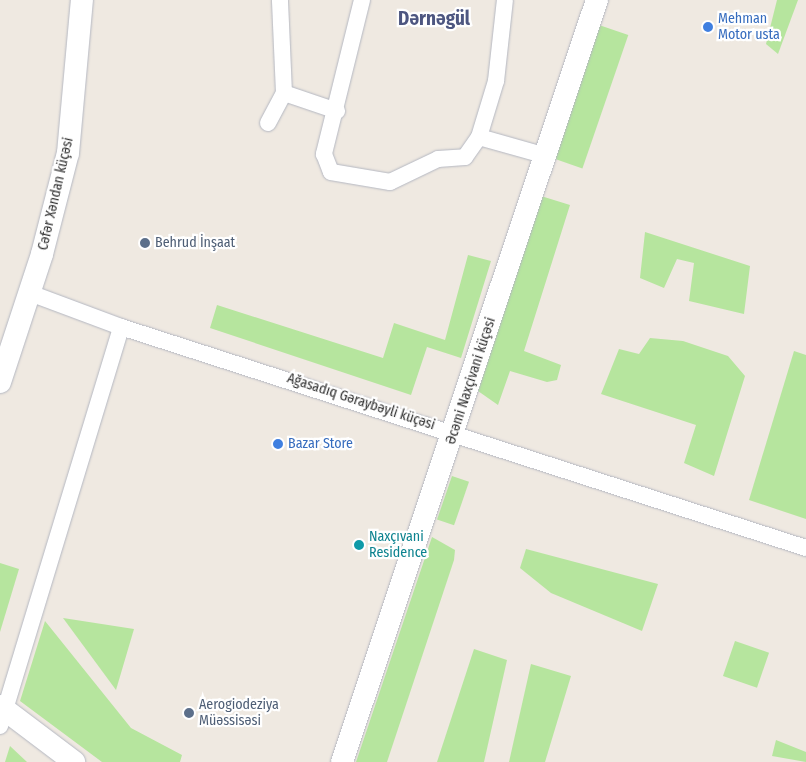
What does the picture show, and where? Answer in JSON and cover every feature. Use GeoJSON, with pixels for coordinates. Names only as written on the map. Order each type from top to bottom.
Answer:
{"type":"FeatureCollection","features":[{"type":"Feature","properties":{"kind":"street","name":"Cəfər Xəndan küçəsi"},"geometry":{"type":"LineString","coordinates":[[0,382],[30,293],[68,153],[82,0]]}},
{"type":"Feature","properties":{"kind":"street"},"geometry":{"type":"LineString","coordinates":[[268,123],[284,93],[280,0]]}},
{"type":"Feature","properties":{"kind":"street"},"geometry":{"type":"LineString","coordinates":[[362,0],[337,111],[324,154],[332,172],[390,182],[438,159],[465,157],[480,137],[496,81],[504,0]]}},
{"type":"Feature","properties":{"kind":"street","name":"Əcəmi Naxçivani küçəsi"},"geometry":{"type":"LineString","coordinates":[[342,762],[455,432],[542,155],[597,0]]}},
{"type":"Feature","properties":{"kind":"street"},"geometry":{"type":"LineString","coordinates":[[284,93],[337,111]]}},
{"type":"Feature","properties":{"kind":"street"},"geometry":{"type":"LineString","coordinates":[[480,137],[542,155]]}},
{"type":"Feature","properties":{"kind":"street","name":"Ağasadıq Gəraybəyli küçəsi"},"geometry":{"type":"LineString","coordinates":[[30,293],[121,327],[455,432],[806,548]]}},
{"type":"Feature","properties":{"kind":"street"},"geometry":{"type":"LineString","coordinates":[[74,762],[2,714],[121,327]]}},
{"type":"Feature","properties":{"kind":"green space"},"geometry":{"type":"Polygon","coordinates":[[[777,0],[798,0],[778,54],[766,44],[777,0]]]}},
{"type":"Feature","properties":{"kind":"green space"},"geometry":{"type":"Polygon","coordinates":[[[599,25],[628,35],[582,168],[553,158],[599,25]]]}},
{"type":"Feature","properties":{"kind":"green space"},"geometry":{"type":"Polygon","coordinates":[[[541,196],[570,205],[524,351],[561,365],[557,380],[547,382],[510,371],[498,405],[478,391],[541,196]]]}},
{"type":"Feature","properties":{"kind":"green space"},"geometry":{"type":"Polygon","coordinates":[[[645,232],[750,266],[744,314],[689,301],[694,263],[677,259],[664,288],[640,278],[645,232]]]}},
{"type":"Feature","properties":{"kind":"green space"},"geometry":{"type":"Polygon","coordinates":[[[468,255],[491,261],[461,358],[427,347],[411,395],[210,328],[217,305],[383,358],[394,323],[445,340],[468,255]]]}},
{"type":"Feature","properties":{"kind":"green space"},"geometry":{"type":"Polygon","coordinates":[[[650,338],[683,341],[728,356],[745,376],[714,476],[684,463],[696,425],[601,394],[619,349],[639,354],[650,338]]]}},
{"type":"Feature","properties":{"kind":"green space"},"geometry":{"type":"Polygon","coordinates":[[[794,351],[806,355],[806,519],[749,500],[794,351]]]}},
{"type":"Feature","properties":{"kind":"green space"},"geometry":{"type":"Polygon","coordinates":[[[452,476],[469,482],[454,525],[437,519],[452,476]]]}},
{"type":"Feature","properties":{"kind":"green space"},"geometry":{"type":"Polygon","coordinates":[[[432,537],[455,550],[454,560],[387,762],[356,762],[432,537]]]}},
{"type":"Feature","properties":{"kind":"green space"},"geometry":{"type":"Polygon","coordinates":[[[526,549],[658,584],[642,631],[551,593],[520,568],[526,549]]]}},
{"type":"Feature","properties":{"kind":"green space"},"geometry":{"type":"Polygon","coordinates":[[[0,563],[19,569],[0,632],[0,563]]]}},
{"type":"Feature","properties":{"kind":"green space"},"geometry":{"type":"Polygon","coordinates":[[[63,618],[134,629],[116,690],[63,618]]]}},
{"type":"Feature","properties":{"kind":"green space"},"geometry":{"type":"Polygon","coordinates":[[[45,621],[131,728],[182,755],[180,762],[102,762],[20,701],[45,621]]]}},
{"type":"Feature","properties":{"kind":"green space"},"geometry":{"type":"Polygon","coordinates":[[[735,641],[769,653],[757,688],[723,676],[735,641]]]}},
{"type":"Feature","properties":{"kind":"green space"},"geometry":{"type":"Polygon","coordinates":[[[474,649],[507,660],[484,762],[437,762],[474,649]]]}},
{"type":"Feature","properties":{"kind":"green space"},"geometry":{"type":"Polygon","coordinates":[[[531,664],[571,676],[545,762],[509,762],[531,664]]]}},
{"type":"Feature","properties":{"kind":"green space"},"geometry":{"type":"Polygon","coordinates":[[[776,740],[806,752],[806,762],[772,756],[776,740]]]}},
{"type":"Feature","properties":{"kind":"green space"},"geometry":{"type":"Polygon","coordinates":[[[10,746],[27,762],[5,762],[10,746]]]}},
{"type":"Feature","properties":{"kind":"place","name":"Mehman Motor usta"},"geometry":{"type":"Point","coordinates":[708,27]}},
{"type":"Feature","properties":{"kind":"place","name":"Behrud İnşaat"},"geometry":{"type":"Point","coordinates":[145,243]}},
{"type":"Feature","properties":{"kind":"place","name":"Bazar Store"},"geometry":{"type":"Point","coordinates":[278,444]}},
{"type":"Feature","properties":{"kind":"place","name":"Naxçıvani Residence"},"geometry":{"type":"Point","coordinates":[359,545]}},
{"type":"Feature","properties":{"kind":"place","name":"Aerogiodeziya Müəssisəsi"},"geometry":{"type":"Point","coordinates":[189,713]}},
{"type":"Feature","properties":{"kind":"district","name":"Dərnəgül"},"geometry":{"type":"Point","coordinates":[434,19]}}]}
